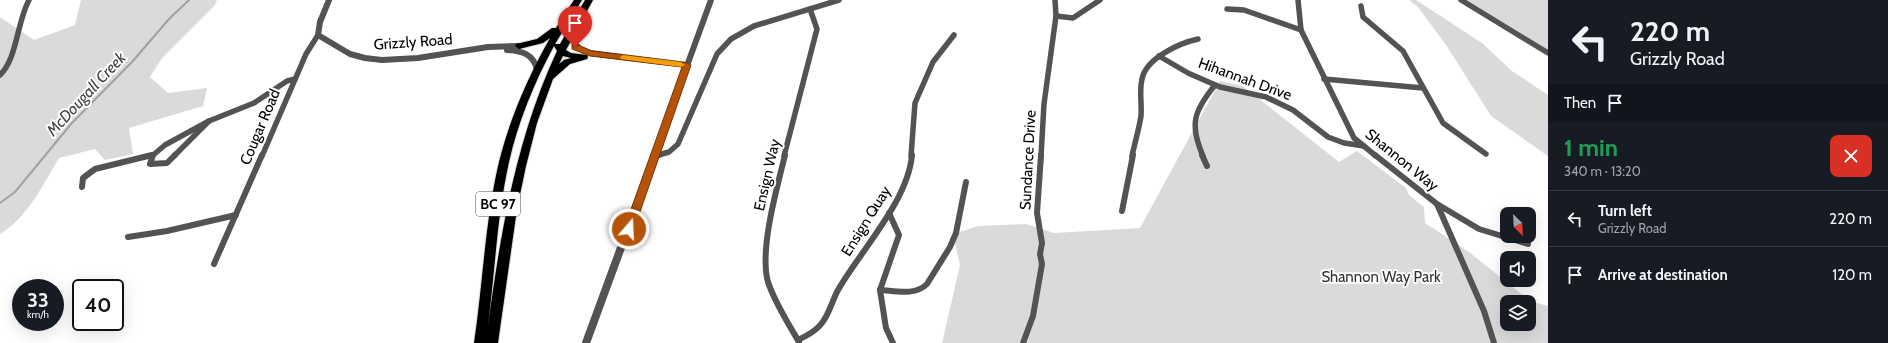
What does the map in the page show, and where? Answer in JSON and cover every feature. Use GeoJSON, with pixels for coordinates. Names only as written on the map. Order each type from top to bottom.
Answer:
{"type":"FeatureCollection","features":[{"type":"Feature","properties":{"kind":"highway","name":"BC 97"},"geometry":{"type":"LineString","coordinates":[[480,343],[494,225],[504,164],[520,110],[537,70],[578,0]]}},
{"type":"Feature","properties":{"kind":"highway","name":"BC 97"},"geometry":{"type":"LineString","coordinates":[[492,343],[507,224],[516,181],[533,117],[571,28],[589,0]]}},
{"type":"Feature","properties":{"kind":"highway"},"geometry":{"type":"LineString","coordinates":[[518,46],[547,38],[568,15]]}},
{"type":"Feature","properties":{"kind":"highway"},"geometry":{"type":"LineString","coordinates":[[568,15],[567,28],[558,44],[558,48],[560,51],[567,54],[584,57]]}},
{"type":"Feature","properties":{"kind":"highway"},"geometry":{"type":"LineString","coordinates":[[518,46],[548,49],[551,56],[544,70],[546,84]]}},
{"type":"Feature","properties":{"kind":"highway"},"geometry":{"type":"LineString","coordinates":[[546,84],[559,68],[567,62],[584,57]]}},
{"type":"Feature","properties":{"kind":"street"},"geometry":{"type":"LineString","coordinates":[[0,75],[6,70],[11,61],[13,46],[25,6],[29,0]]}},
{"type":"Feature","properties":{"kind":"street","name":"Cougar Road"},"geometry":{"type":"LineString","coordinates":[[214,264],[306,54],[318,35],[320,22],[329,0]]}},
{"type":"Feature","properties":{"kind":"street"},"geometry":{"type":"LineString","coordinates":[[586,343],[712,0]]}},
{"type":"Feature","properties":{"kind":"street"},"geometry":{"type":"LineString","coordinates":[[654,156],[669,152],[678,144],[717,54],[731,39],[754,26],[839,0]]}},
{"type":"Feature","properties":{"kind":"street","name":"Sundance Drive"},"geometry":{"type":"LineString","coordinates":[[1023,343],[1033,316],[1042,264],[1040,254],[1042,243],[1037,213],[1044,104],[1056,16],[1055,0]]}},
{"type":"Feature","properties":{"kind":"street"},"geometry":{"type":"LineString","coordinates":[[1056,16],[1073,18],[1100,0]]}},
{"type":"Feature","properties":{"kind":"street","name":"Shannon Way"},"geometry":{"type":"LineString","coordinates":[[1298,0],[1301,30],[1354,138],[1437,204],[1479,229],[1528,244]]}},
{"type":"Feature","properties":{"kind":"street"},"geometry":{"type":"LineString","coordinates":[[1461,0],[1548,53]]}},
{"type":"Feature","properties":{"kind":"street"},"geometry":{"type":"LineString","coordinates":[[1361,6],[1363,17],[1403,51],[1443,122],[1486,154]]}},
{"type":"Feature","properties":{"kind":"street","name":"Ensign Way"},"geometry":{"type":"LineString","coordinates":[[798,341],[780,309],[768,280],[766,251],[771,215],[790,130],[817,29],[810,9]]}},
{"type":"Feature","properties":{"kind":"street"},"geometry":{"type":"LineString","coordinates":[[1227,9],[1244,10],[1301,30]]}},
{"type":"Feature","properties":{"kind":"street"},"geometry":{"type":"LineString","coordinates":[[571,28],[571,39],[575,47],[580,50],[631,59]]}},
{"type":"Feature","properties":{"kind":"street","name":"Grizzly Road"},"geometry":{"type":"LineString","coordinates":[[318,35],[350,54],[369,58],[396,59],[467,51],[514,50],[532,56],[537,64],[537,70]]}},
{"type":"Feature","properties":{"kind":"street","name":"Ensign Quay"},"geometry":{"type":"LineString","coordinates":[[798,341],[813,332],[824,320],[838,290],[890,213],[902,189],[910,163],[915,103],[933,62],[954,35]]}},
{"type":"Feature","properties":{"kind":"street"},"geometry":{"type":"LineString","coordinates":[[1122,211],[1140,120],[1140,88],[1143,74],[1159,56],[1186,41],[1198,39]]}},
{"type":"Feature","properties":{"kind":"street","name":"Grizzly Road"},"geometry":{"type":"LineString","coordinates":[[467,51],[486,47],[518,46]]}},
{"type":"Feature","properties":{"kind":"street","name":"Hihannah Drive"},"geometry":{"type":"LineString","coordinates":[[1159,56],[1216,85],[1266,97],[1293,110],[1328,137],[1344,143],[1364,146]]}},
{"type":"Feature","properties":{"kind":"street"},"geometry":{"type":"LineString","coordinates":[[584,57],[631,59],[687,65]]}},
{"type":"Feature","properties":{"kind":"street"},"geometry":{"type":"LineString","coordinates":[[82,186],[83,178],[95,169],[152,155],[165,145],[209,121],[254,103],[288,81],[295,79]]}},
{"type":"Feature","properties":{"kind":"street"},"geometry":{"type":"LineString","coordinates":[[1324,79],[1423,88]]}},
{"type":"Feature","properties":{"kind":"street"},"geometry":{"type":"LineString","coordinates":[[1207,166],[1196,138],[1194,126],[1201,104],[1216,85]]}},
{"type":"Feature","properties":{"kind":"street"},"geometry":{"type":"LineString","coordinates":[[152,155],[150,164],[167,163],[209,121]]}},
{"type":"Feature","properties":{"kind":"street"},"geometry":{"type":"LineString","coordinates":[[880,290],[913,292],[922,289],[927,284],[950,247],[956,233],[960,219],[966,182]]}},
{"type":"Feature","properties":{"kind":"street"},"geometry":{"type":"LineString","coordinates":[[1437,204],[1484,311],[1494,343]]}},
{"type":"Feature","properties":{"kind":"street"},"geometry":{"type":"LineString","coordinates":[[890,213],[898,235],[880,290],[886,328],[893,343]]}},
{"type":"Feature","properties":{"kind":"street"},"geometry":{"type":"LineString","coordinates":[[128,237],[167,231],[236,215]]}},
{"type":"Feature","properties":{"kind":"green space"},"geometry":{"type":"Polygon","coordinates":[[[81,0],[217,0],[215,5],[162,58],[150,77],[168,93],[207,88],[203,106],[129,128],[133,154],[105,160],[95,149],[59,158],[34,200],[10,227],[0,234],[0,17],[34,40],[75,25],[81,0]]]}},
{"type":"Feature","properties":{"kind":"green space"},"geometry":{"type":"Polygon","coordinates":[[[1409,0],[1416,0],[1482,43],[1512,71],[1548,95],[1548,156],[1491,116],[1448,48],[1418,7],[1409,0]]]}},
{"type":"Feature","properties":{"kind":"green space"},"geometry":{"type":"Polygon","coordinates":[[[1462,0],[1548,0],[1548,53],[1462,0]]]}},
{"type":"Feature","properties":{"kind":"green space","name":"Shannon Way Park"},"geometry":{"type":"Polygon","coordinates":[[[1220,81],[1243,86],[1339,162],[1357,151],[1406,188],[1409,195],[1424,207],[1425,223],[1469,252],[1500,277],[1500,287],[1513,287],[1523,295],[1500,295],[1500,331],[1536,331],[1536,303],[1548,306],[1548,343],[942,343],[960,265],[954,238],[957,233],[978,226],[1026,224],[1054,233],[1140,228],[1220,81]]]}},
{"type":"Feature","properties":{"kind":"waterway","name":"McDougall Creek"},"geometry":{"type":"LineString","coordinates":[[0,203],[15,192],[71,124],[132,62],[169,19],[189,0]]}},
{"type":"Feature","properties":{"kind":"slow traffic"},"geometry":{"type":"LineString","coordinates":[[623,57],[681,65]]}},
{"type":"Feature","properties":{"kind":"route"},"geometry":{"type":"LineString","coordinates":[[575,47],[590,53],[687,65],[629,229]]}}]}
